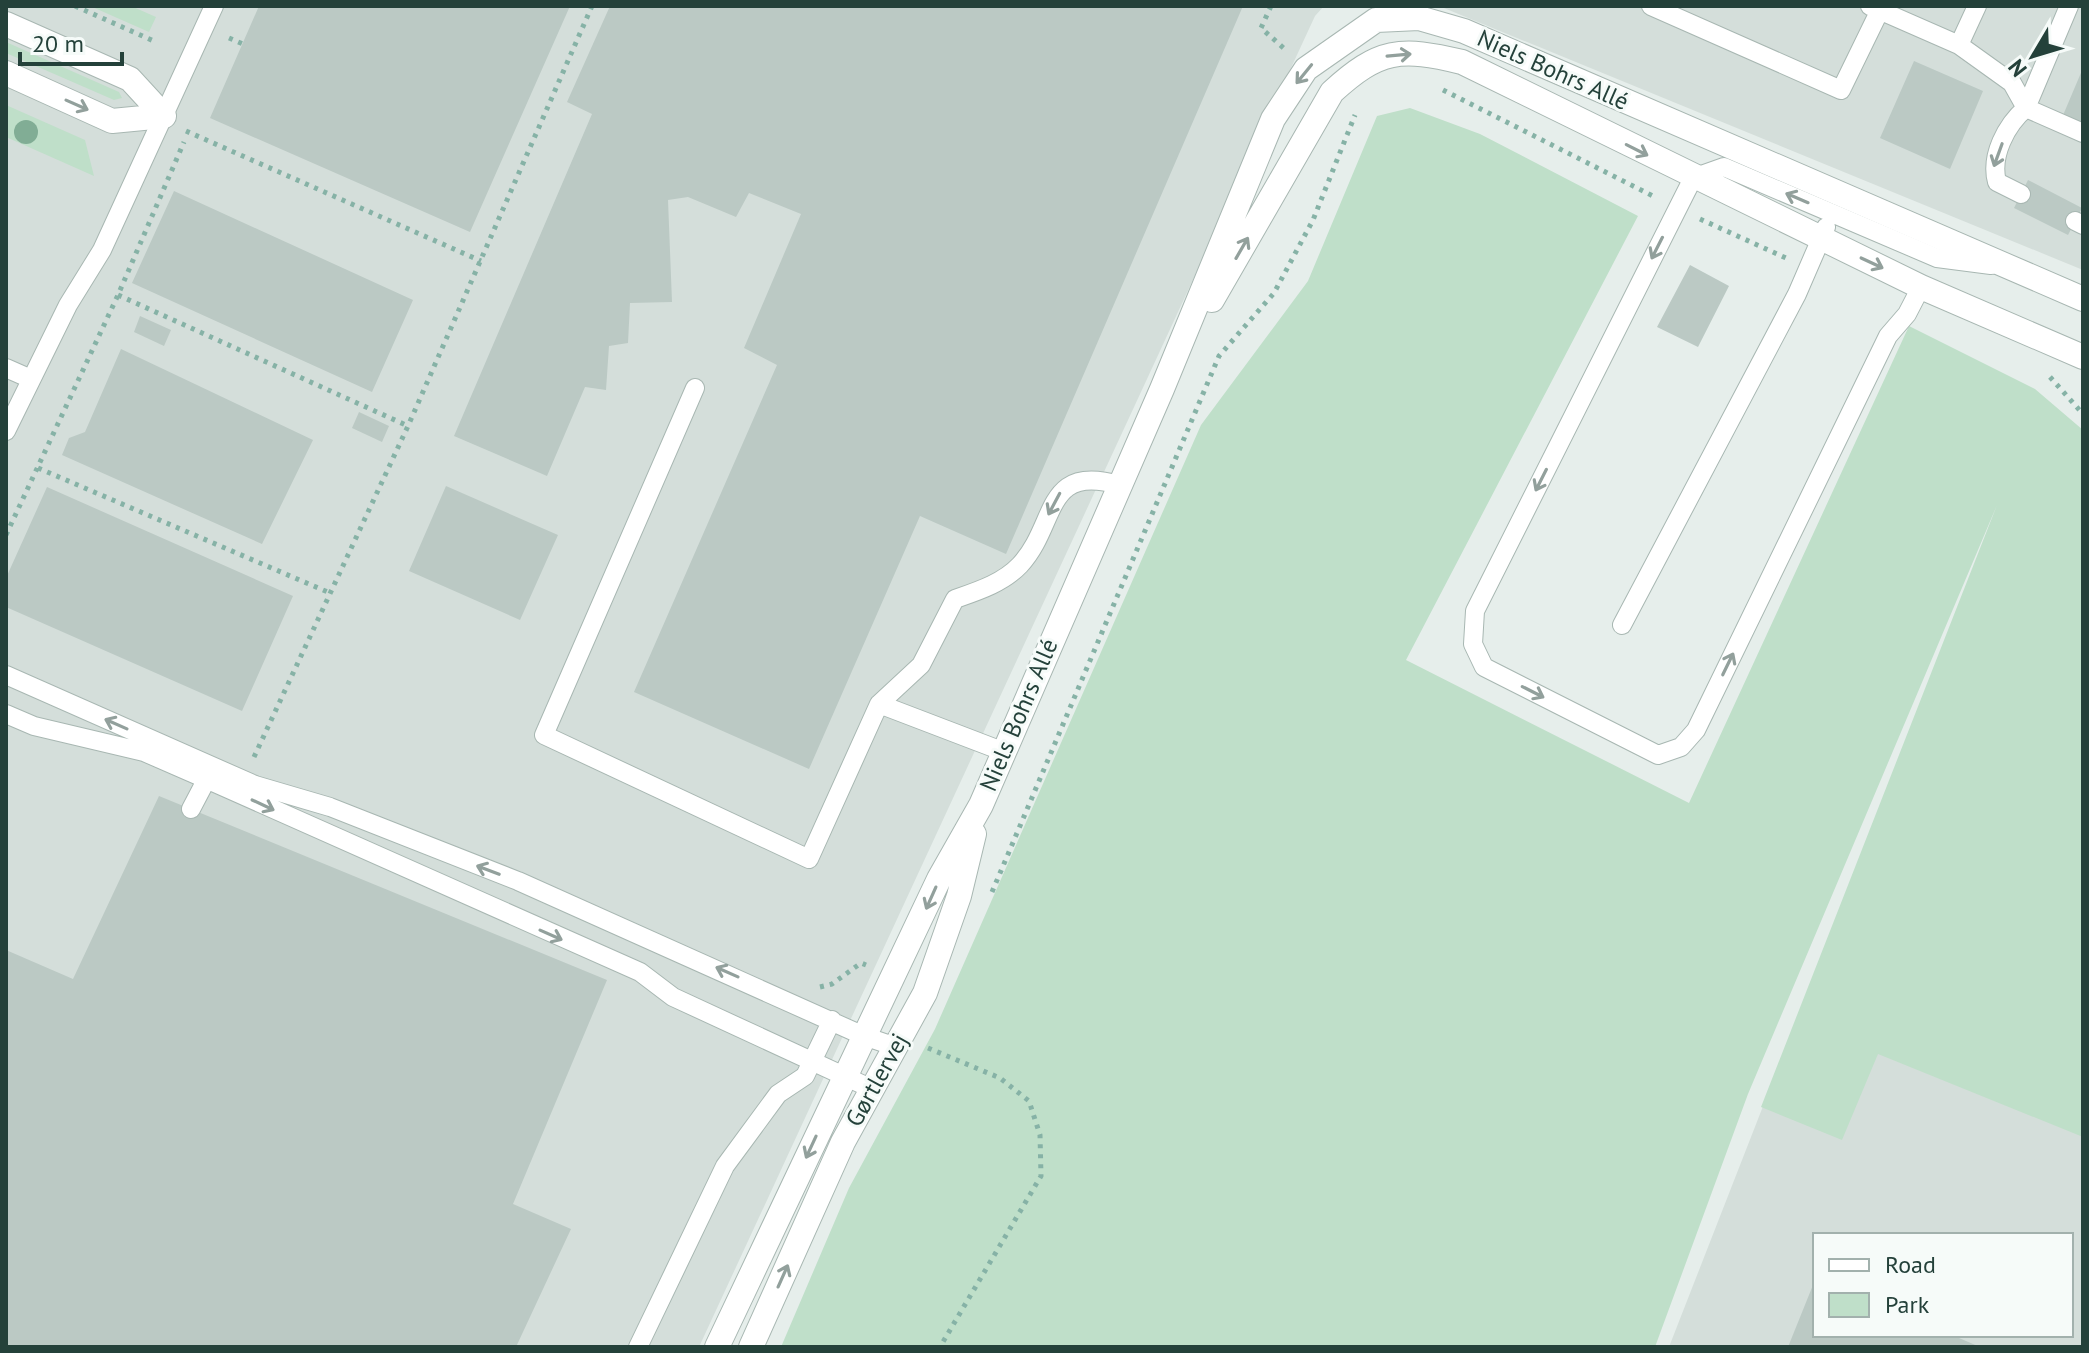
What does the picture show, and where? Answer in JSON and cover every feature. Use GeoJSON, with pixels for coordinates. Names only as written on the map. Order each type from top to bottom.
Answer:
{"type":"FeatureCollection","features":[{"type":"Feature","properties":{"kind":"street","name":"Niels Bohrs Allé"},"geometry":{"type":"LineString","coordinates":[[864,1036],[939,879],[981,805],[1162,389],[1273,119],[1306,69],[1376,20],[1419,18],[1464,31],[2083,299]]}},
{"type":"Feature","properties":{"kind":"street"},"geometry":{"type":"LineString","coordinates":[[6,24],[130,79],[164,116]]}},
{"type":"Feature","properties":{"kind":"street","name":"Niels Bohrs Allé"},"geometry":{"type":"LineString","coordinates":[[1162,389],[1332,92],[1360,66],[1388,55],[1425,53],[1462,62],[1821,240],[2083,357]]}},
{"type":"Feature","properties":{"kind":"street"},"geometry":{"type":"LineString","coordinates":[[6,73],[112,121],[164,116]]}},
{"type":"Feature","properties":{"kind":"street","name":"Gørtlervej"},"geometry":{"type":"LineString","coordinates":[[751,1347],[870,1088],[925,993],[959,896],[981,805]]}},
{"type":"Feature","properties":{"kind":"street","name":"Gørtlervej"},"geometry":{"type":"LineString","coordinates":[[717,1347],[864,1036]]}},
{"type":"Feature","properties":{"kind":"lane"},"geometry":{"type":"LineString","coordinates":[[6,431],[68,305],[102,250],[129,185],[214,6]]}},
{"type":"Feature","properties":{"kind":"lane"},"geometry":{"type":"LineString","coordinates":[[1651,6],[1841,90],[1875,8],[1959,45],[2012,83],[2026,108],[2083,133]]}},
{"type":"Feature","properties":{"kind":"lane"},"geometry":{"type":"LineString","coordinates":[[1959,45],[1977,6]]}},
{"type":"Feature","properties":{"kind":"lane"},"geometry":{"type":"LineString","coordinates":[[2021,194],[1997,182],[1993,167],[2013,119],[2026,108],[2069,6]]}},
{"type":"Feature","properties":{"kind":"lane"},"geometry":{"type":"LineString","coordinates":[[1921,287],[1907,314],[1888,336],[1696,730],[1681,747],[1658,755],[1484,667],[1473,644],[1475,611],[1693,178],[1724,167],[1937,258],[2002,266]]}},
{"type":"Feature","properties":{"kind":"lane"},"geometry":{"type":"LineString","coordinates":[[1622,625],[1810,269],[1831,213]]}},
{"type":"Feature","properties":{"kind":"lane"},"geometry":{"type":"LineString","coordinates":[[2056,285],[2083,284]]}},
{"type":"Feature","properties":{"kind":"lane"},"geometry":{"type":"LineString","coordinates":[[6,368],[31,379]]}},
{"type":"Feature","properties":{"kind":"lane"},"geometry":{"type":"LineString","coordinates":[[695,388],[544,735],[809,859],[879,704],[921,665],[955,599],[993,585],[1018,568],[1035,547],[1055,499],[1067,484],[1094,478],[1119,485]]}},
{"type":"Feature","properties":{"kind":"lane"},"geometry":{"type":"LineString","coordinates":[[6,675],[640,972],[673,997],[870,1088]]}},
{"type":"Feature","properties":{"kind":"lane"},"geometry":{"type":"LineString","coordinates":[[879,704],[1002,751]]}},
{"type":"Feature","properties":{"kind":"lane"},"geometry":{"type":"LineString","coordinates":[[6,714],[34,726],[144,752],[330,807],[518,881],[864,1036],[896,1047]]}},
{"type":"Feature","properties":{"kind":"lane"},"geometry":{"type":"LineString","coordinates":[[191,809],[210,773]]}},
{"type":"Feature","properties":{"kind":"lane"},"geometry":{"type":"LineString","coordinates":[[638,1347],[725,1166],[778,1094],[805,1076],[832,1020]]}},
{"type":"Feature","properties":{"kind":"path"},"geometry":{"type":"LineString","coordinates":[[75,6],[156,42]]}},
{"type":"Feature","properties":{"kind":"path"},"geometry":{"type":"LineString","coordinates":[[252,763],[408,426],[592,6]]}},
{"type":"Feature","properties":{"kind":"path"},"geometry":{"type":"LineString","coordinates":[[1271,6],[1261,28],[1296,59]]}},
{"type":"Feature","properties":{"kind":"path"},"geometry":{"type":"LineString","coordinates":[[225,48],[234,27]]}},
{"type":"Feature","properties":{"kind":"path"},"geometry":{"type":"LineString","coordinates":[[229,38],[243,44]]}},
{"type":"Feature","properties":{"kind":"path"},"geometry":{"type":"LineString","coordinates":[[1439,88],[1678,208],[1810,269]]}},
{"type":"Feature","properties":{"kind":"path"},"geometry":{"type":"LineString","coordinates":[[990,898],[1219,356],[1274,293],[1313,220],[1356,114],[1365,105]]}},
{"type":"Feature","properties":{"kind":"path"},"geometry":{"type":"LineString","coordinates":[[164,116],[188,132],[481,261]]}},
{"type":"Feature","properties":{"kind":"path"},"geometry":{"type":"LineString","coordinates":[[6,535],[118,295],[194,120]]}},
{"type":"Feature","properties":{"kind":"path"},"geometry":{"type":"LineString","coordinates":[[118,295],[408,426]]}},
{"type":"Feature","properties":{"kind":"path"},"geometry":{"type":"LineString","coordinates":[[2047,374],[2083,414]]}},
{"type":"Feature","properties":{"kind":"path"},"geometry":{"type":"LineString","coordinates":[[38,468],[330,593]]}},
{"type":"Feature","properties":{"kind":"path"},"geometry":{"type":"LineString","coordinates":[[930,1035],[924,1046],[1000,1078],[1029,1101],[1040,1135],[1041,1176],[940,1347]]}},
{"type":"Feature","properties":{"kind":"shaded area"},"geometry":{"type":"Polygon","coordinates":[[[6,6],[1324,6],[1315,16],[699,1347],[6,1347],[6,6]]]}},
{"type":"Feature","properties":{"kind":"shaded area"},"geometry":{"type":"Polygon","coordinates":[[[1439,6],[2083,6],[2083,270],[1439,6]]]}},
{"type":"Feature","properties":{"kind":"shaded area"},"geometry":{"type":"Polygon","coordinates":[[[2015,461],[2083,464],[2083,1347],[1669,1347],[2015,461]]]}},
{"type":"Feature","properties":{"kind":"green space"},"geometry":{"type":"Polygon","coordinates":[[[90,6],[131,6],[156,17],[149,32],[90,6]]]}},
{"type":"Feature","properties":{"kind":"green space"},"geometry":{"type":"Polygon","coordinates":[[[6,42],[119,92],[122,98],[114,100],[6,53],[6,42]]]}},
{"type":"Feature","properties":{"kind":"green space"},"geometry":{"type":"Polygon","coordinates":[[[6,105],[85,140],[94,176],[6,137],[6,105]]]}},
{"type":"Feature","properties":{"kind":"green space"},"geometry":{"type":"Polygon","coordinates":[[[1410,108],[1480,134],[1638,216],[1406,660],[1689,803],[1909,326],[2035,389],[2083,430],[2083,1137],[1878,1054],[1842,1140],[1761,1107],[1997,505],[1748,1094],[1655,1347],[781,1347],[849,1188],[935,1029],[1201,425],[1308,281],[1377,116],[1410,108]]]}},
{"type":"Feature","properties":{"kind":"building"},"geometry":{"type":"Polygon","coordinates":[[[259,6],[570,6],[470,232],[210,118],[259,6]]]}},
{"type":"Feature","properties":{"kind":"building"},"geometry":{"type":"Polygon","coordinates":[[[610,6],[1243,6],[1006,554],[920,516],[809,769],[634,692],[777,365],[744,348],[801,214],[749,193],[736,217],[688,197],[668,200],[672,302],[630,303],[628,343],[609,346],[606,390],[585,387],[547,476],[454,436],[592,114],[567,102],[610,6]]]}},
{"type":"Feature","properties":{"kind":"building"},"geometry":{"type":"Polygon","coordinates":[[[1914,61],[1983,91],[1950,169],[1880,138],[1914,61]]]}},
{"type":"Feature","properties":{"kind":"building"},"geometry":{"type":"Polygon","coordinates":[[[2083,68],[2083,130],[2061,120],[2083,68]]]}},
{"type":"Feature","properties":{"kind":"building"},"geometry":{"type":"Polygon","coordinates":[[[2028,180],[2082,208],[2068,235],[2014,208],[2028,180]]]}},
{"type":"Feature","properties":{"kind":"building"},"geometry":{"type":"Polygon","coordinates":[[[174,191],[413,300],[372,392],[132,283],[174,191]]]}},
{"type":"Feature","properties":{"kind":"building"},"geometry":{"type":"Polygon","coordinates":[[[1690,265],[1729,286],[1698,347],[1657,327],[1690,265]]]}},
{"type":"Feature","properties":{"kind":"building"},"geometry":{"type":"Polygon","coordinates":[[[140,316],[171,330],[164,346],[134,332],[140,316]]]}},
{"type":"Feature","properties":{"kind":"building"},"geometry":{"type":"Polygon","coordinates":[[[121,349],[313,440],[262,544],[62,455],[69,438],[85,432],[121,349]]]}},
{"type":"Feature","properties":{"kind":"building"},"geometry":{"type":"Polygon","coordinates":[[[359,412],[389,426],[382,442],[352,428],[359,412]]]}},
{"type":"Feature","properties":{"kind":"building"},"geometry":{"type":"Polygon","coordinates":[[[446,486],[558,535],[520,620],[409,571],[446,486]]]}},
{"type":"Feature","properties":{"kind":"building"},"geometry":{"type":"Polygon","coordinates":[[[47,487],[293,596],[242,711],[6,607],[6,578],[47,487]]]}},
{"type":"Feature","properties":{"kind":"building"},"geometry":{"type":"Polygon","coordinates":[[[159,796],[607,980],[513,1204],[571,1229],[516,1347],[6,1347],[6,950],[73,979],[159,796]]]}},
{"type":"Feature","properties":{"kind":"building"},"geometry":{"type":"Polygon","coordinates":[[[1813,1285],[1813,1337],[1957,1337],[1980,1347],[1788,1347],[1813,1285]]]}}]}
